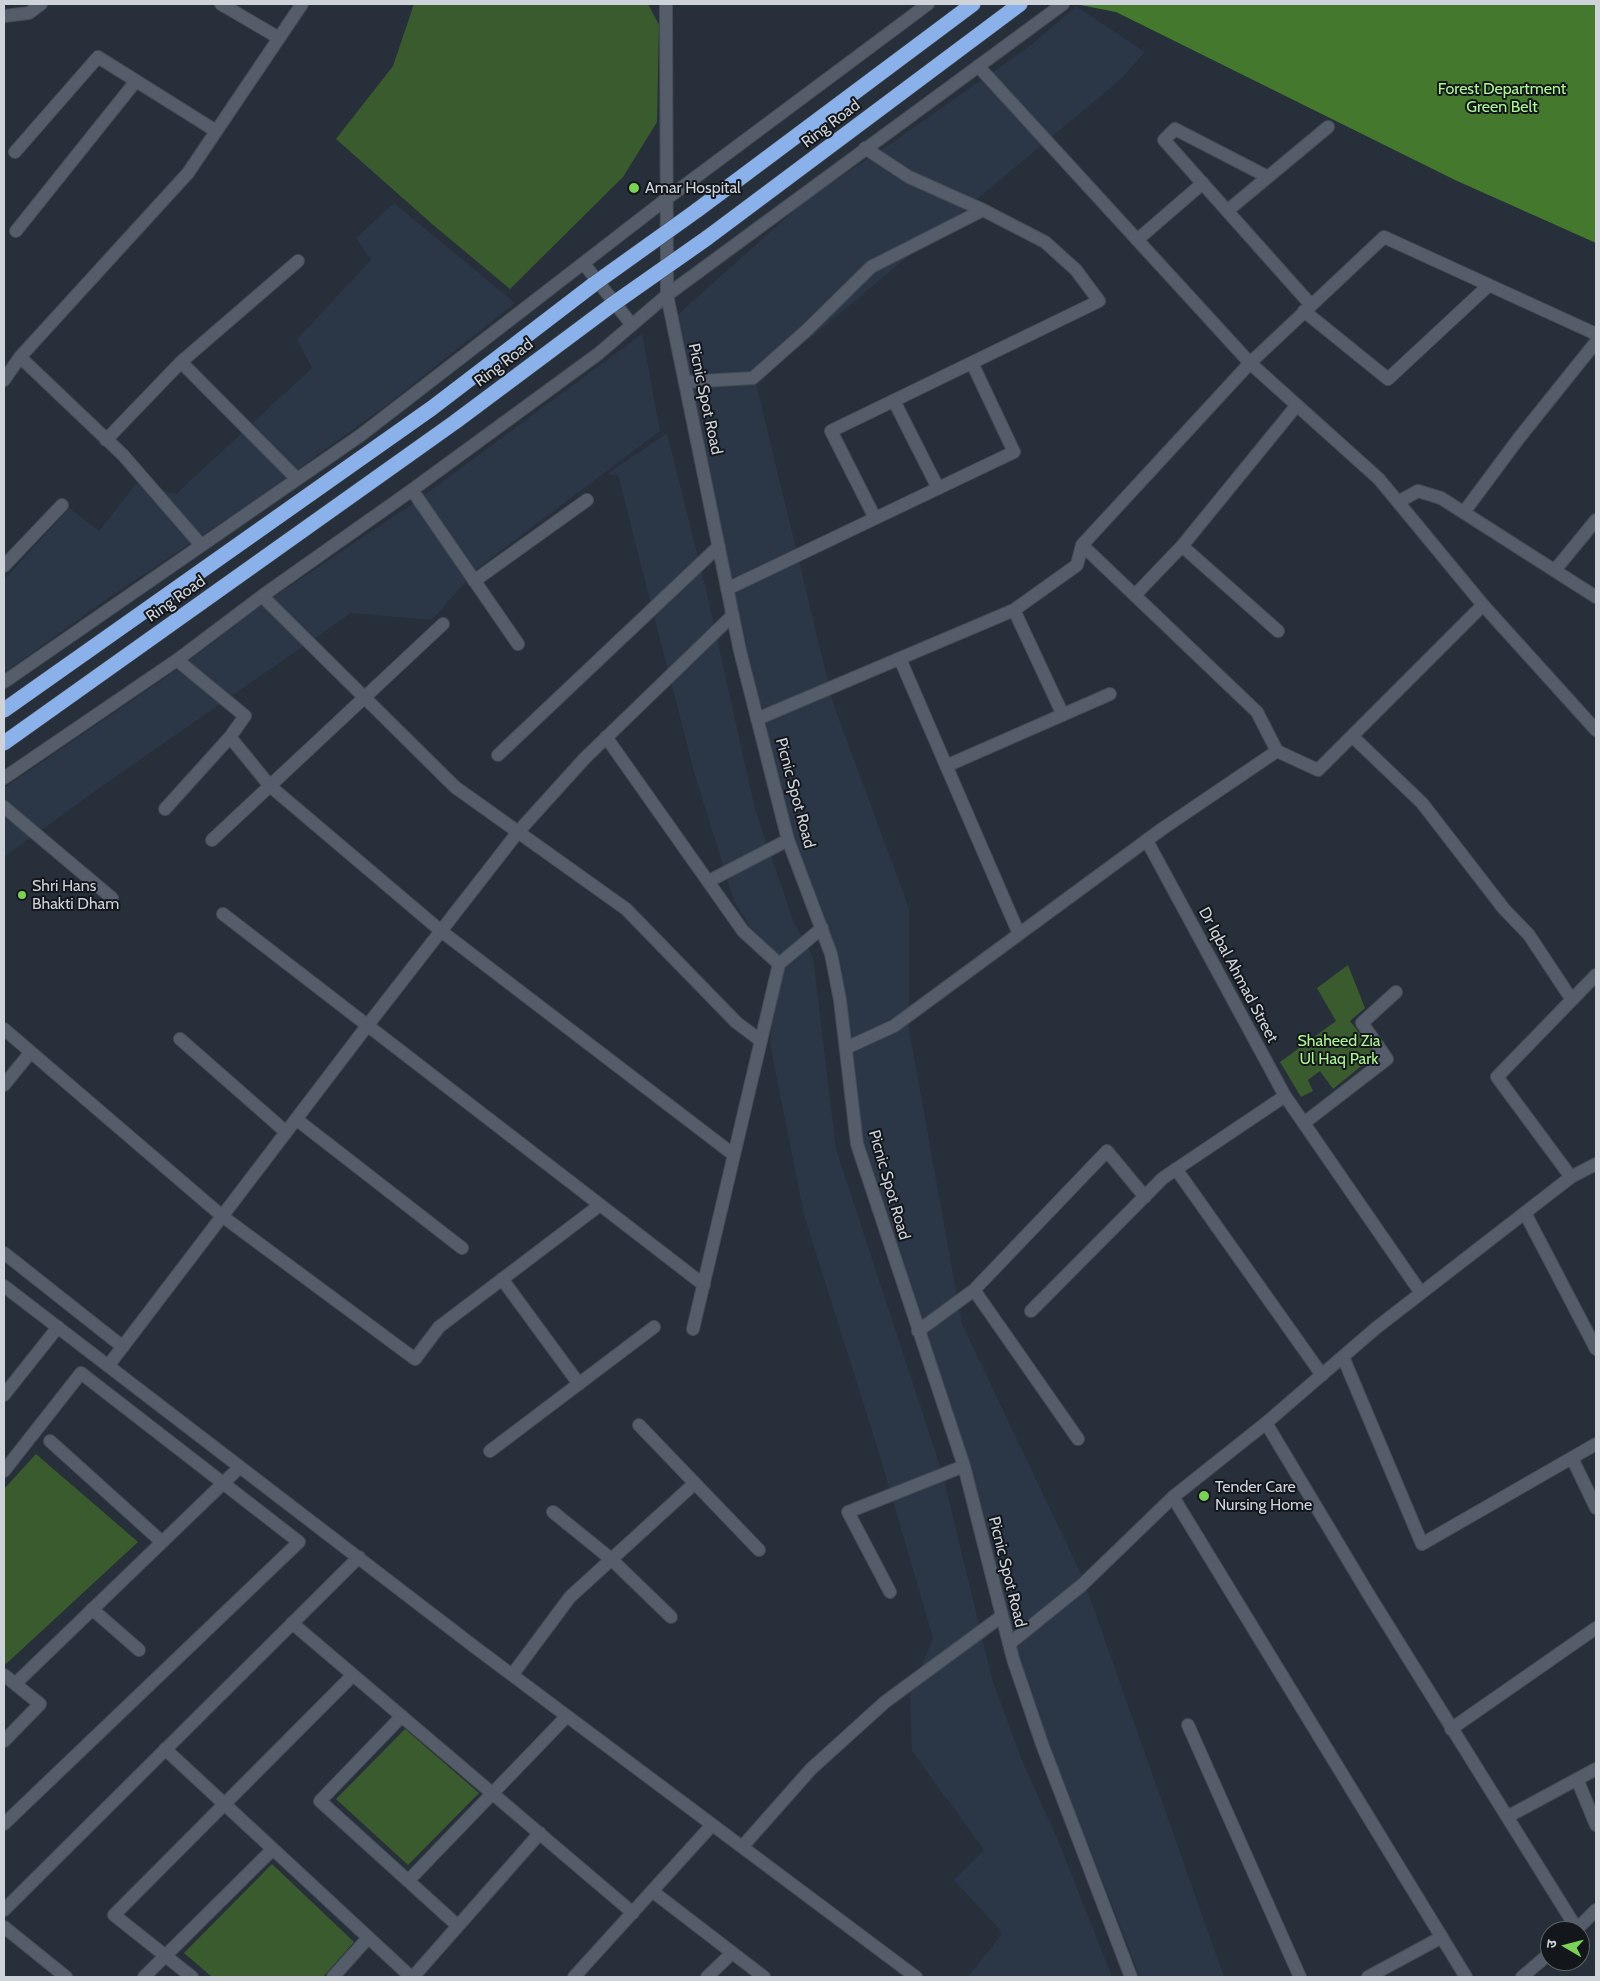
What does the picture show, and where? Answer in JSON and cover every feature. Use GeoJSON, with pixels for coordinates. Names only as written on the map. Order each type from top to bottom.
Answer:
{"type":"FeatureCollection","features":[{"type":"Feature","properties":{"kind":"highway","name":"Ring Road"},"geometry":{"type":"LineString","coordinates":[[4,710],[432,408],[594,284],[732,184],[973,4]]}},
{"type":"Feature","properties":{"kind":"highway","name":"Ring Road"},"geometry":{"type":"LineString","coordinates":[[4,743],[455,422],[613,304],[707,238],[1020,4]]}},
{"type":"Feature","properties":{"kind":"street"},"geometry":{"type":"LineString","coordinates":[[4,16],[29,13],[41,4]]}},
{"type":"Feature","properties":{"kind":"street"},"geometry":{"type":"LineString","coordinates":[[221,4],[279,38]]}},
{"type":"Feature","properties":{"kind":"street"},"geometry":{"type":"LineString","coordinates":[[4,380],[20,357],[188,173],[302,4]]}},
{"type":"Feature","properties":{"kind":"street"},"geometry":{"type":"LineString","coordinates":[[665,200],[666,4]]}},
{"type":"Feature","properties":{"kind":"street"},"geometry":{"type":"LineString","coordinates":[[4,682],[368,430],[665,200],[928,4]]}},
{"type":"Feature","properties":{"kind":"street"},"geometry":{"type":"LineString","coordinates":[[4,778],[177,660],[262,596],[412,490],[598,354],[667,295],[1063,4]]}},
{"type":"Feature","properties":{"kind":"street"},"geometry":{"type":"LineString","coordinates":[[15,152],[98,57],[216,131]]}},
{"type":"Feature","properties":{"kind":"street"},"geometry":{"type":"LineString","coordinates":[[978,66],[1250,363],[1379,479],[1483,606],[1596,730]]}},
{"type":"Feature","properties":{"kind":"street"},"geometry":{"type":"LineString","coordinates":[[16,232],[136,81]]}},
{"type":"Feature","properties":{"kind":"street"},"geometry":{"type":"LineString","coordinates":[[1227,211],[1328,126]]}},
{"type":"Feature","properties":{"kind":"street"},"geometry":{"type":"LineString","coordinates":[[1268,177],[1175,129],[1164,140],[1203,183],[1308,308],[1388,379],[1489,285]]}},
{"type":"Feature","properties":{"kind":"street"},"geometry":{"type":"LineString","coordinates":[[865,148],[909,177],[983,210],[1045,242],[1076,270],[1099,301],[831,432],[875,518]]}},
{"type":"Feature","properties":{"kind":"street"},"geometry":{"type":"LineString","coordinates":[[1137,240],[1203,183]]}},
{"type":"Feature","properties":{"kind":"street","name":"Picnic Spot Road"},"geometry":{"type":"LineString","coordinates":[[665,200],[667,295],[727,589],[757,719],[788,840],[831,954],[840,1000],[857,1144],[964,1466],[1009,1644],[1042,1744],[1131,1977]]}},
{"type":"Feature","properties":{"kind":"street"},"geometry":{"type":"LineString","coordinates":[[685,382],[753,378],[807,330],[871,267],[983,210]]}},
{"type":"Feature","properties":{"kind":"street"},"geometry":{"type":"LineString","coordinates":[[757,719],[1014,610],[1077,565],[1082,545],[1250,363],[1384,237],[1596,334]]}},
{"type":"Feature","properties":{"kind":"street"},"geometry":{"type":"LineString","coordinates":[[106,440],[181,362],[298,260]]}},
{"type":"Feature","properties":{"kind":"street"},"geometry":{"type":"LineString","coordinates":[[584,264],[632,324]]}},
{"type":"Feature","properties":{"kind":"street"},"geometry":{"type":"LineString","coordinates":[[1464,512],[1519,438],[1596,342]]}},
{"type":"Feature","properties":{"kind":"street"},"geometry":{"type":"LineString","coordinates":[[20,357],[123,455],[201,545]]}},
{"type":"Feature","properties":{"kind":"street"},"geometry":{"type":"LineString","coordinates":[[181,362],[297,479]]}},
{"type":"Feature","properties":{"kind":"street"},"geometry":{"type":"LineString","coordinates":[[727,589],[1014,452],[972,363]]}},
{"type":"Feature","properties":{"kind":"street"},"geometry":{"type":"LineString","coordinates":[[894,401],[938,488]]}},
{"type":"Feature","properties":{"kind":"street"},"geometry":{"type":"LineString","coordinates":[[1135,595],[1182,546],[1298,405]]}},
{"type":"Feature","properties":{"kind":"street"},"geometry":{"type":"LineString","coordinates":[[412,490],[518,644]]}},
{"type":"Feature","properties":{"kind":"street"},"geometry":{"type":"LineString","coordinates":[[1398,502],[1418,491],[1441,498],[1596,597]]}},
{"type":"Feature","properties":{"kind":"street"},"geometry":{"type":"LineString","coordinates":[[474,581],[587,500]]}},
{"type":"Feature","properties":{"kind":"street"},"geometry":{"type":"LineString","coordinates":[[4,566],[62,505]]}},
{"type":"Feature","properties":{"kind":"street"},"geometry":{"type":"LineString","coordinates":[[1555,570],[1596,520]]}},
{"type":"Feature","properties":{"kind":"street"},"geometry":{"type":"LineString","coordinates":[[1082,545],[1257,712],[1277,751],[1318,770],[1483,606]]}},
{"type":"Feature","properties":{"kind":"street"},"geometry":{"type":"LineString","coordinates":[[498,755],[719,546]]}},
{"type":"Feature","properties":{"kind":"street"},"geometry":{"type":"LineString","coordinates":[[1182,546],[1278,631]]}},
{"type":"Feature","properties":{"kind":"street"},"geometry":{"type":"LineString","coordinates":[[262,596],[454,787],[626,908],[736,1022],[761,1041]]}},
{"type":"Feature","properties":{"kind":"street"},"geometry":{"type":"LineString","coordinates":[[1014,610],[1063,715]]}},
{"type":"Feature","properties":{"kind":"street"},"geometry":{"type":"LineString","coordinates":[[108,1366],[367,1026],[518,832],[606,736],[733,615]]}},
{"type":"Feature","properties":{"kind":"street"},"geometry":{"type":"LineString","coordinates":[[212,840],[443,624]]}},
{"type":"Feature","properties":{"kind":"street"},"geometry":{"type":"LineString","coordinates":[[900,659],[1018,934]]}},
{"type":"Feature","properties":{"kind":"street"},"geometry":{"type":"LineString","coordinates":[[165,810],[230,736],[245,716],[177,660]]}},
{"type":"Feature","properties":{"kind":"street"},"geometry":{"type":"LineString","coordinates":[[946,766],[1110,694]]}},
{"type":"Feature","properties":{"kind":"street"},"geometry":{"type":"LineString","coordinates":[[230,736],[270,786],[440,931],[734,1155]]}},
{"type":"Feature","properties":{"kind":"street"},"geometry":{"type":"LineString","coordinates":[[606,736],[743,931],[779,964]]}},
{"type":"Feature","properties":{"kind":"street"},"geometry":{"type":"LineString","coordinates":[[1352,736],[1422,803],[1504,909],[1529,935],[1572,1000]]}},
{"type":"Feature","properties":{"kind":"street"},"geometry":{"type":"LineString","coordinates":[[846,1048],[894,1026],[1147,840],[1277,751]]}},
{"type":"Feature","properties":{"kind":"street"},"geometry":{"type":"LineString","coordinates":[[4,807],[112,898]]}},
{"type":"Feature","properties":{"kind":"street"},"geometry":{"type":"LineString","coordinates":[[709,881],[788,840]]}},
{"type":"Feature","properties":{"kind":"street","name":"Dr Iqbal Ahmad Street"},"geometry":{"type":"LineString","coordinates":[[1147,840],[1285,1096],[1422,1293]]}},
{"type":"Feature","properties":{"kind":"street"},"geometry":{"type":"LineString","coordinates":[[224,914],[704,1285]]}},
{"type":"Feature","properties":{"kind":"street"},"geometry":{"type":"LineString","coordinates":[[693,1329],[779,964],[822,928]]}},
{"type":"Feature","properties":{"kind":"street"},"geometry":{"type":"LineString","coordinates":[[1571,1177],[1497,1077],[1596,975]]}},
{"type":"Feature","properties":{"kind":"street"},"geometry":{"type":"LineString","coordinates":[[1304,1123],[1388,1059],[1362,1023],[1396,992]]}},
{"type":"Feature","properties":{"kind":"street"},"geometry":{"type":"LineString","coordinates":[[4,1030],[222,1216],[415,1359],[439,1327],[600,1205]]}},
{"type":"Feature","properties":{"kind":"street"},"geometry":{"type":"LineString","coordinates":[[180,1039],[286,1132]]}},
{"type":"Feature","properties":{"kind":"street"},"geometry":{"type":"LineString","coordinates":[[4,1085],[30,1053]]}},
{"type":"Feature","properties":{"kind":"street"},"geometry":{"type":"LineString","coordinates":[[1031,1311],[1163,1178],[1285,1096]]}},
{"type":"Feature","properties":{"kind":"street"},"geometry":{"type":"LineString","coordinates":[[296,1119],[462,1248]]}},
{"type":"Feature","properties":{"kind":"street"},"geometry":{"type":"LineString","coordinates":[[918,1332],[974,1290],[1107,1151],[1144,1197]]}},
{"type":"Feature","properties":{"kind":"street"},"geometry":{"type":"LineString","coordinates":[[1009,1644],[1082,1585],[1173,1497],[1266,1423],[1343,1357],[1571,1177],[1596,1164]]}},
{"type":"Feature","properties":{"kind":"street"},"geometry":{"type":"LineString","coordinates":[[1176,1169],[1322,1375]]}},
{"type":"Feature","properties":{"kind":"street"},"geometry":{"type":"LineString","coordinates":[[1525,1213],[1596,1349]]}},
{"type":"Feature","properties":{"kind":"street"},"geometry":{"type":"LineString","coordinates":[[4,1253],[123,1347]]}},
{"type":"Feature","properties":{"kind":"street"},"geometry":{"type":"LineString","coordinates":[[502,1279],[579,1384]]}},
{"type":"Feature","properties":{"kind":"street"},"geometry":{"type":"LineString","coordinates":[[4,1286],[512,1675],[916,1977]]}},
{"type":"Feature","properties":{"kind":"street"},"geometry":{"type":"LineString","coordinates":[[974,1290],[1078,1439]]}},
{"type":"Feature","properties":{"kind":"street"},"geometry":{"type":"LineString","coordinates":[[4,1395],[58,1327]]}},
{"type":"Feature","properties":{"kind":"street"},"geometry":{"type":"LineString","coordinates":[[490,1451],[654,1327]]}},
{"type":"Feature","properties":{"kind":"street"},"geometry":{"type":"LineString","coordinates":[[1343,1357],[1422,1544],[1596,1444]]}},
{"type":"Feature","properties":{"kind":"street"},"geometry":{"type":"LineString","coordinates":[[4,1471],[81,1374],[299,1542],[4,1824]]}},
{"type":"Feature","properties":{"kind":"street"},"geometry":{"type":"LineString","coordinates":[[1266,1423],[1451,1729],[1571,1921]]}},
{"type":"Feature","properties":{"kind":"street"},"geometry":{"type":"LineString","coordinates":[[639,1425],[759,1550]]}},
{"type":"Feature","properties":{"kind":"street"},"geometry":{"type":"LineString","coordinates":[[50,1441],[162,1542]]}},
{"type":"Feature","properties":{"kind":"street"},"geometry":{"type":"LineString","coordinates":[[1572,1458],[1596,1508]]}},
{"type":"Feature","properties":{"kind":"street"},"geometry":{"type":"LineString","coordinates":[[890,1592],[848,1512],[964,1466]]}},
{"type":"Feature","properties":{"kind":"street"},"geometry":{"type":"LineString","coordinates":[[14,1684],[240,1467]]}},
{"type":"Feature","properties":{"kind":"street"},"geometry":{"type":"LineString","coordinates":[[512,1675],[570,1597],[695,1483]]}},
{"type":"Feature","properties":{"kind":"street"},"geometry":{"type":"LineString","coordinates":[[1173,1497],[1466,1977]]}},
{"type":"Feature","properties":{"kind":"street"},"geometry":{"type":"LineString","coordinates":[[553,1512],[612,1559],[671,1617]]}},
{"type":"Feature","properties":{"kind":"street"},"geometry":{"type":"LineString","coordinates":[[4,1910],[358,1558]]}},
{"type":"Feature","properties":{"kind":"street"},"geometry":{"type":"LineString","coordinates":[[92,1609],[139,1650]]}},
{"type":"Feature","properties":{"kind":"street"},"geometry":{"type":"LineString","coordinates":[[742,1847],[811,1769],[879,1707],[1002,1616]]}},
{"type":"Feature","properties":{"kind":"street"},"geometry":{"type":"LineString","coordinates":[[292,1623],[633,1912]]}},
{"type":"Feature","properties":{"kind":"street"},"geometry":{"type":"LineString","coordinates":[[1451,1729],[1596,1628]]}},
{"type":"Feature","properties":{"kind":"street"},"geometry":{"type":"LineString","coordinates":[[4,1675],[40,1704],[4,1741]]}},
{"type":"Feature","properties":{"kind":"street"},"geometry":{"type":"LineString","coordinates":[[192,1977],[114,1915],[353,1675]]}},
{"type":"Feature","properties":{"kind":"street"},"geometry":{"type":"LineString","coordinates":[[402,1716],[320,1802],[458,1926]]}},
{"type":"Feature","properties":{"kind":"street"},"geometry":{"type":"LineString","coordinates":[[408,1881],[567,1716]]}},
{"type":"Feature","properties":{"kind":"street"},"geometry":{"type":"LineString","coordinates":[[1188,1725],[1300,1977]]}},
{"type":"Feature","properties":{"kind":"street"},"geometry":{"type":"LineString","coordinates":[[165,1749],[412,1977],[540,1833]]}},
{"type":"Feature","properties":{"kind":"street"},"geometry":{"type":"LineString","coordinates":[[1507,1817],[1596,1769]]}},
{"type":"Feature","properties":{"kind":"street"},"geometry":{"type":"LineString","coordinates":[[1577,1779],[1596,1825]]}},
{"type":"Feature","properties":{"kind":"street"},"geometry":{"type":"LineString","coordinates":[[574,1977],[712,1825]]}},
{"type":"Feature","properties":{"kind":"street"},"geometry":{"type":"LineString","coordinates":[[144,1977],[273,1850]]}},
{"type":"Feature","properties":{"kind":"street"},"geometry":{"type":"LineString","coordinates":[[652,1891],[764,1977]]}},
{"type":"Feature","properties":{"kind":"street"},"geometry":{"type":"LineString","coordinates":[[1585,1921],[1596,1910]]}},
{"type":"Feature","properties":{"kind":"street"},"geometry":{"type":"LineString","coordinates":[[4,1927],[66,1977]]}},
{"type":"Feature","properties":{"kind":"street"},"geometry":{"type":"LineString","coordinates":[[1368,1977],[1442,1937]]}},
{"type":"Feature","properties":{"kind":"street"},"geometry":{"type":"LineString","coordinates":[[333,1977],[368,1938]]}},
{"type":"Feature","properties":{"kind":"street"},"geometry":{"type":"LineString","coordinates":[[707,1977],[732,1953]]}},
{"type":"Feature","properties":{"kind":"street"},"geometry":{"type":"LineString","coordinates":[[1522,1977],[1540,1962]]}},
{"type":"Feature","properties":{"kind":"shaded area"},"geometry":{"type":"Polygon","coordinates":[[[1076,6],[1145,52],[1120,80],[756,383],[834,706],[909,908],[909,1029],[962,1324],[1083,1578],[1224,1977],[1140,1977],[1025,1683],[863,1141],[835,950],[792,837],[731,591],[674,318],[808,198],[886,147],[1030,46],[1076,6]]]}},
{"type":"Feature","properties":{"kind":"shaded area"},"geometry":{"type":"Polygon","coordinates":[[[394,203],[515,303],[388,404],[261,496],[107,599],[4,673],[4,580],[69,508],[99,531],[136,484],[176,494],[312,368],[297,339],[371,260],[356,238],[394,203]]]}},
{"type":"Feature","properties":{"kind":"shaded area"},"geometry":{"type":"Polygon","coordinates":[[[642,334],[660,431],[478,568],[432,620],[351,613],[98,789],[4,857],[4,788],[178,669],[259,607],[412,504],[642,334]]]}},
{"type":"Feature","properties":{"kind":"shaded area"},"geometry":{"type":"Polygon","coordinates":[[[667,433],[706,589],[755,809],[793,920],[813,957],[836,1149],[943,1475],[992,1679],[1023,1763],[1058,1840],[1112,1977],[968,1977],[1001,1935],[1000,1930],[954,1880],[984,1850],[912,1751],[910,1695],[933,1638],[879,1453],[804,1215],[770,1043],[776,967],[734,901],[694,772],[618,475],[607,474],[667,433]]]}},
{"type":"Feature","properties":{"kind":"green space"},"geometry":{"type":"Polygon","coordinates":[[[414,4],[648,4],[659,25],[657,122],[623,177],[510,289],[432,224],[336,139],[393,66],[414,4]]]}},
{"type":"Feature","properties":{"kind":"green space","name":"Forest Department Green Belt"},"geometry":{"type":"Polygon","coordinates":[[[1075,4],[1596,4],[1596,243],[1455,180],[1116,12],[1075,4]]]}},
{"type":"Feature","properties":{"kind":"green space","name":"Shaheed Zia Ul Haq Park"},"geometry":{"type":"Polygon","coordinates":[[[1348,965],[1365,1008],[1350,1021],[1376,1054],[1333,1089],[1320,1071],[1308,1080],[1313,1091],[1301,1097],[1280,1062],[1336,1021],[1317,988],[1348,965]]]}},
{"type":"Feature","properties":{"kind":"green space"},"geometry":{"type":"Polygon","coordinates":[[[36,1454],[138,1542],[6,1664],[4,1662],[4,1489],[36,1454]]]}},
{"type":"Feature","properties":{"kind":"green space"},"geometry":{"type":"Polygon","coordinates":[[[405,1729],[479,1793],[408,1865],[336,1799],[405,1729]]]}},
{"type":"Feature","properties":{"kind":"green space"},"geometry":{"type":"Polygon","coordinates":[[[272,1864],[354,1942],[323,1977],[212,1977],[184,1953],[272,1864]]]}},
{"type":"Feature","properties":{"kind":"place","name":"Amar Hospital"},"geometry":{"type":"Point","coordinates":[634,188]}},
{"type":"Feature","properties":{"kind":"place","name":"Shri Hans Bhakti Dham"},"geometry":{"type":"Point","coordinates":[22,895]}},
{"type":"Feature","properties":{"kind":"place","name":"Tender Care Nursing Home"},"geometry":{"type":"Point","coordinates":[1204,1496]}}]}
